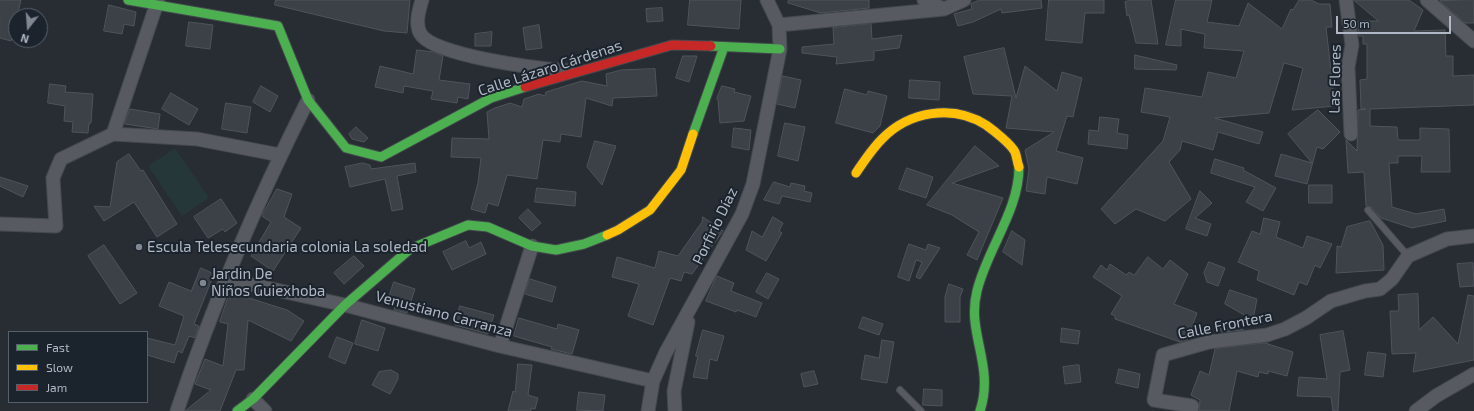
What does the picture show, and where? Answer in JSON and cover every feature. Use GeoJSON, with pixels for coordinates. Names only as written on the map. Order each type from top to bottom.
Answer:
{"type":"FeatureCollection","features":[{"type":"Feature","properties":{"kind":"street","name":"Calle Lázaro Cárdenas"},"geometry":{"type":"LineString","coordinates":[[128,0],[157,3],[278,26],[308,100],[346,148],[381,157],[491,98],[575,72],[672,45],[780,49]]}},
{"type":"Feature","properties":{"kind":"street"},"geometry":{"type":"LineString","coordinates":[[422,0],[418,11],[418,28],[420,34],[431,44],[462,55],[575,72]]}},
{"type":"Feature","properties":{"kind":"street"},"geometry":{"type":"LineString","coordinates":[[767,0],[779,25],[944,9],[964,0]]}},
{"type":"Feature","properties":{"kind":"street"},"geometry":{"type":"LineString","coordinates":[[924,0],[944,9]]}},
{"type":"Feature","properties":{"kind":"street","name":"Las Flores"},"geometry":{"type":"LineString","coordinates":[[1346,0],[1352,45],[1348,68],[1351,134]]}},
{"type":"Feature","properties":{"kind":"street"},"geometry":{"type":"LineString","coordinates":[[1427,0],[1474,42]]}},
{"type":"Feature","properties":{"kind":"street"},"geometry":{"type":"LineString","coordinates":[[113,134],[157,3]]}},
{"type":"Feature","properties":{"kind":"street","name":"Porfirio Díaz"},"geometry":{"type":"LineString","coordinates":[[648,411],[653,381],[666,352],[742,214],[753,184],[780,49],[779,25]]}},
{"type":"Feature","properties":{"kind":"street"},"geometry":{"type":"LineString","coordinates":[[237,411],[253,399],[345,305],[410,249],[468,225],[488,227],[532,246],[556,250],[584,244],[618,230],[650,210],[681,170],[724,47]]}},
{"type":"Feature","properties":{"kind":"street"},"geometry":{"type":"LineString","coordinates":[[177,411],[199,345],[226,279],[280,155],[308,100]]}},
{"type":"Feature","properties":{"kind":"street"},"geometry":{"type":"LineString","coordinates":[[856,173],[872,150],[891,130],[914,118],[944,111],[968,115],[992,127],[1016,153],[1018,163],[1016,192],[1004,224],[979,277],[974,307],[977,334],[983,355],[986,376],[985,397],[980,411]]}},
{"type":"Feature","properties":{"kind":"street"},"geometry":{"type":"LineString","coordinates":[[0,224],[56,226],[53,178],[61,159],[113,134],[196,139],[280,155]]}},
{"type":"Feature","properties":{"kind":"street"},"geometry":{"type":"LineString","coordinates":[[1408,256],[1447,239],[1474,236]]}},
{"type":"Feature","properties":{"kind":"street"},"geometry":{"type":"LineString","coordinates":[[500,346],[532,246]]}},
{"type":"Feature","properties":{"kind":"street","name":"Calle Frontera"},"geometry":{"type":"LineString","coordinates":[[1191,411],[1192,406],[1154,400],[1163,355],[1209,342],[1267,335],[1285,329],[1306,318],[1331,301],[1365,291],[1380,289],[1392,279],[1408,256]]}},
{"type":"Feature","properties":{"kind":"street","name":"Venustiano Carranza"},"geometry":{"type":"LineString","coordinates":[[226,279],[345,305],[500,346],[653,381]]}},
{"type":"Feature","properties":{"kind":"street"},"geometry":{"type":"LineString","coordinates":[[675,411],[674,391],[692,304]]}},
{"type":"Feature","properties":{"kind":"street"},"geometry":{"type":"LineString","coordinates":[[1416,411],[1436,396],[1474,374]]}},
{"type":"Feature","properties":{"kind":"street"},"geometry":{"type":"LineString","coordinates":[[253,399],[265,411]]}},
{"type":"Feature","properties":{"kind":"lane"},"geometry":{"type":"LineString","coordinates":[[1368,210],[1408,256]]}},
{"type":"Feature","properties":{"kind":"lane"},"geometry":{"type":"LineString","coordinates":[[900,390],[921,411]]}},
{"type":"Feature","properties":{"kind":"shaded area"},"geometry":{"type":"Polygon","coordinates":[[[175,148],[209,198],[182,216],[148,166],[175,148]]]}},
{"type":"Feature","properties":{"kind":"building"},"geometry":{"type":"Polygon","coordinates":[[[0,0],[21,0],[19,8],[8,8],[8,40],[0,38],[0,0]]]}},
{"type":"Feature","properties":{"kind":"building"},"geometry":{"type":"Polygon","coordinates":[[[276,0],[410,0],[407,33],[384,31],[275,5],[276,0]]]}},
{"type":"Feature","properties":{"kind":"building"},"geometry":{"type":"Polygon","coordinates":[[[690,0],[741,0],[739,29],[688,25],[690,0]]]}},
{"type":"Feature","properties":{"kind":"building"},"geometry":{"type":"Polygon","coordinates":[[[789,0],[869,0],[869,8],[821,13],[788,3],[789,0]]]}},
{"type":"Feature","properties":{"kind":"building"},"geometry":{"type":"Polygon","coordinates":[[[980,0],[1041,0],[1042,8],[1002,13],[1001,9],[973,22],[958,26],[954,14],[972,9],[971,4],[980,0]]]}},
{"type":"Feature","properties":{"kind":"building"},"geometry":{"type":"Polygon","coordinates":[[[1049,0],[1104,0],[1104,13],[1085,13],[1082,43],[1046,40],[1049,0]]]}},
{"type":"Feature","properties":{"kind":"building"},"geometry":{"type":"Polygon","coordinates":[[[1131,0],[1151,0],[1158,44],[1136,43],[1129,15],[1127,16],[1125,2],[1131,0]]]}},
{"type":"Feature","properties":{"kind":"building"},"geometry":{"type":"Polygon","coordinates":[[[1176,0],[1212,0],[1207,22],[1239,26],[1248,3],[1282,29],[1291,9],[1293,10],[1299,0],[1311,0],[1319,4],[1330,4],[1332,27],[1326,27],[1335,106],[1292,110],[1303,68],[1284,63],[1269,113],[1215,118],[1263,132],[1259,144],[1218,132],[1213,150],[1182,141],[1180,150],[1169,162],[1191,199],[1165,221],[1136,209],[1115,224],[1101,209],[1163,141],[1170,117],[1141,112],[1145,88],[1202,97],[1208,72],[1236,78],[1244,51],[1204,48],[1205,34],[1181,29],[1181,46],[1166,45],[1176,0]]]}},
{"type":"Feature","properties":{"kind":"building"},"geometry":{"type":"Polygon","coordinates":[[[1354,0],[1409,0],[1423,10],[1414,31],[1445,30],[1446,56],[1453,56],[1453,76],[1474,75],[1474,105],[1370,109],[1370,126],[1397,127],[1398,140],[1420,140],[1420,128],[1449,129],[1450,172],[1421,172],[1422,156],[1398,156],[1398,163],[1389,163],[1392,207],[1416,214],[1444,209],[1446,221],[1412,228],[1381,218],[1371,207],[1366,206],[1364,172],[1348,173],[1346,140],[1357,151],[1358,110],[1366,109],[1361,109],[1360,80],[1367,79],[1367,44],[1363,44],[1363,36],[1359,36],[1358,21],[1378,21],[1354,0]]]}},
{"type":"Feature","properties":{"kind":"building"},"geometry":{"type":"Polygon","coordinates":[[[1474,0],[1474,23],[1465,23],[1440,1],[1474,0]]]}},
{"type":"Feature","properties":{"kind":"building"},"geometry":{"type":"Polygon","coordinates":[[[109,5],[136,12],[134,26],[124,24],[122,34],[104,31],[109,5]]]}},
{"type":"Feature","properties":{"kind":"building"},"geometry":{"type":"Polygon","coordinates":[[[662,8],[663,21],[647,22],[646,9],[662,8]]]}},
{"type":"Feature","properties":{"kind":"building"},"geometry":{"type":"Polygon","coordinates":[[[189,22],[213,25],[210,49],[186,46],[189,22]]]}},
{"type":"Feature","properties":{"kind":"building"},"geometry":{"type":"Polygon","coordinates":[[[871,24],[872,39],[902,35],[899,48],[874,51],[874,60],[836,64],[837,57],[802,53],[802,47],[834,44],[833,28],[871,24]]]}},
{"type":"Feature","properties":{"kind":"building"},"geometry":{"type":"Polygon","coordinates":[[[539,25],[542,48],[526,50],[523,28],[539,25]]]}},
{"type":"Feature","properties":{"kind":"building"},"geometry":{"type":"Polygon","coordinates":[[[492,32],[491,46],[475,46],[475,34],[492,32]]]}},
{"type":"Feature","properties":{"kind":"building"},"geometry":{"type":"Polygon","coordinates":[[[1004,48],[1016,98],[1025,66],[1057,91],[1062,72],[1082,78],[1073,117],[1067,116],[1056,151],[1083,158],[1077,184],[1047,177],[1045,194],[1026,191],[1029,169],[1025,150],[1054,132],[1006,128],[1012,96],[973,94],[964,57],[1004,48]]]}},
{"type":"Feature","properties":{"kind":"building"},"geometry":{"type":"Polygon","coordinates":[[[417,50],[434,52],[443,56],[439,80],[470,84],[468,99],[458,97],[457,103],[431,99],[433,91],[404,86],[403,93],[375,87],[380,66],[413,74],[417,50]]]}},
{"type":"Feature","properties":{"kind":"building"},"geometry":{"type":"Polygon","coordinates":[[[1135,55],[1177,65],[1176,70],[1135,69],[1135,55]]]}},
{"type":"Feature","properties":{"kind":"building"},"geometry":{"type":"Polygon","coordinates":[[[683,56],[697,56],[689,82],[676,78],[683,56]]]}},
{"type":"Feature","properties":{"kind":"building"},"geometry":{"type":"Polygon","coordinates":[[[655,69],[657,96],[613,98],[612,106],[586,98],[581,137],[561,134],[560,142],[543,140],[537,179],[507,175],[498,206],[488,203],[485,213],[471,209],[478,183],[481,158],[451,157],[452,138],[489,139],[487,112],[495,108],[510,103],[522,107],[524,99],[539,94],[545,96],[546,92],[582,81],[607,86],[606,74],[621,70],[655,69]]]}},
{"type":"Feature","properties":{"kind":"building"},"geometry":{"type":"Polygon","coordinates":[[[783,76],[801,80],[795,108],[777,104],[783,76]]]}},
{"type":"Feature","properties":{"kind":"building"},"geometry":{"type":"Polygon","coordinates":[[[910,80],[940,82],[939,100],[909,98],[910,80]]]}},
{"type":"Feature","properties":{"kind":"building"},"geometry":{"type":"Polygon","coordinates":[[[50,84],[66,86],[65,92],[93,94],[91,123],[89,123],[88,133],[72,132],[73,122],[64,121],[65,106],[48,103],[50,84]]]}},
{"type":"Feature","properties":{"kind":"building"},"geometry":{"type":"Polygon","coordinates":[[[261,86],[278,96],[270,112],[253,102],[261,86]]]}},
{"type":"Feature","properties":{"kind":"building"},"geometry":{"type":"Polygon","coordinates":[[[722,86],[735,89],[734,92],[751,96],[744,121],[720,123],[717,99],[722,86]]]}},
{"type":"Feature","properties":{"kind":"building"},"geometry":{"type":"Polygon","coordinates":[[[845,89],[867,95],[868,91],[887,96],[880,126],[873,133],[836,123],[845,89]]]}},
{"type":"Feature","properties":{"kind":"building"},"geometry":{"type":"Polygon","coordinates":[[[171,93],[198,109],[189,125],[162,109],[171,93]]]}},
{"type":"Feature","properties":{"kind":"building"},"geometry":{"type":"Polygon","coordinates":[[[226,103],[251,107],[247,133],[222,129],[226,103]]]}},
{"type":"Feature","properties":{"kind":"building"},"geometry":{"type":"Polygon","coordinates":[[[130,109],[160,114],[158,129],[125,124],[130,109]]]}},
{"type":"Feature","properties":{"kind":"building"},"geometry":{"type":"Polygon","coordinates":[[[1318,110],[1340,132],[1323,149],[1317,147],[1307,184],[1275,176],[1281,154],[1312,163],[1288,134],[1318,110]]]}},
{"type":"Feature","properties":{"kind":"building"},"geometry":{"type":"Polygon","coordinates":[[[1100,117],[1119,119],[1117,133],[1128,135],[1127,149],[1088,144],[1089,130],[1098,131],[1100,117]]]}},
{"type":"Feature","properties":{"kind":"building"},"geometry":{"type":"Polygon","coordinates":[[[785,123],[805,127],[798,161],[778,156],[785,123]]]}},
{"type":"Feature","properties":{"kind":"building"},"geometry":{"type":"Polygon","coordinates":[[[356,127],[368,138],[364,142],[352,139],[349,134],[356,127]]]}},
{"type":"Feature","properties":{"kind":"building"},"geometry":{"type":"Polygon","coordinates":[[[734,128],[751,130],[749,150],[732,147],[734,128]]]}},
{"type":"Feature","properties":{"kind":"building"},"geometry":{"type":"Polygon","coordinates":[[[595,141],[616,146],[602,185],[587,167],[595,141]]]}},
{"type":"Feature","properties":{"kind":"building"},"geometry":{"type":"Polygon","coordinates":[[[975,146],[999,166],[952,183],[1003,198],[977,260],[967,255],[979,232],[952,215],[927,205],[975,146]]]}},
{"type":"Feature","properties":{"kind":"building"},"geometry":{"type":"Polygon","coordinates":[[[129,154],[141,171],[143,170],[177,224],[157,237],[134,202],[104,221],[94,206],[110,207],[117,162],[129,154]]]}},
{"type":"Feature","properties":{"kind":"building"},"geometry":{"type":"Polygon","coordinates":[[[1215,159],[1244,168],[1243,170],[1276,188],[1263,211],[1246,202],[1255,187],[1211,173],[1215,159]]]}},
{"type":"Feature","properties":{"kind":"building"},"geometry":{"type":"Polygon","coordinates":[[[363,163],[370,165],[371,169],[415,163],[416,172],[397,176],[403,209],[392,211],[385,179],[350,187],[345,167],[363,163]]]}},
{"type":"Feature","properties":{"kind":"building"},"geometry":{"type":"Polygon","coordinates":[[[907,168],[933,177],[926,198],[899,189],[907,168]]]}},
{"type":"Feature","properties":{"kind":"building"},"geometry":{"type":"Polygon","coordinates":[[[0,177],[28,186],[23,197],[0,186],[0,177]]]}},
{"type":"Feature","properties":{"kind":"building"},"geometry":{"type":"Polygon","coordinates":[[[774,182],[790,187],[791,183],[805,186],[804,191],[812,193],[810,202],[782,196],[779,204],[764,200],[774,182]]]}},
{"type":"Feature","properties":{"kind":"building"},"geometry":{"type":"Polygon","coordinates":[[[1309,185],[1332,185],[1332,203],[1309,203],[1309,185]]]}},
{"type":"Feature","properties":{"kind":"building"},"geometry":{"type":"Polygon","coordinates":[[[537,188],[576,192],[575,206],[535,202],[537,188]]]}},
{"type":"Feature","properties":{"kind":"building"},"geometry":{"type":"Polygon","coordinates":[[[277,189],[292,194],[284,217],[301,228],[273,271],[251,256],[271,222],[262,216],[277,189]]]}},
{"type":"Feature","properties":{"kind":"building"},"geometry":{"type":"Polygon","coordinates":[[[1200,191],[1212,203],[1195,218],[1211,224],[1207,236],[1186,229],[1200,191]]]}},
{"type":"Feature","properties":{"kind":"building"},"geometry":{"type":"Polygon","coordinates":[[[221,199],[237,223],[225,232],[223,229],[208,238],[194,217],[221,199]]]}},
{"type":"Feature","properties":{"kind":"building"},"geometry":{"type":"Polygon","coordinates":[[[528,209],[541,223],[532,231],[519,218],[528,209]]]}},
{"type":"Feature","properties":{"kind":"building"},"geometry":{"type":"Polygon","coordinates":[[[703,217],[723,231],[692,274],[684,272],[681,281],[670,278],[653,325],[628,316],[639,284],[612,277],[617,257],[655,268],[659,251],[678,256],[702,222],[703,217]]]}},
{"type":"Feature","properties":{"kind":"building"},"geometry":{"type":"Polygon","coordinates":[[[773,217],[783,223],[779,231],[782,233],[766,261],[746,250],[752,231],[762,237],[773,217]]]}},
{"type":"Feature","properties":{"kind":"building"},"geometry":{"type":"Polygon","coordinates":[[[1264,218],[1280,222],[1276,237],[1303,248],[1307,236],[1332,244],[1320,268],[1315,265],[1307,285],[1299,282],[1294,295],[1257,280],[1259,271],[1238,262],[1252,231],[1260,234],[1264,218]]]}},
{"type":"Feature","properties":{"kind":"building"},"geometry":{"type":"Polygon","coordinates":[[[1370,221],[1383,245],[1384,270],[1336,273],[1337,246],[1341,247],[1347,227],[1370,221]]]}},
{"type":"Feature","properties":{"kind":"building"},"geometry":{"type":"Polygon","coordinates":[[[1012,231],[1025,240],[1022,265],[1003,252],[1012,231]]]}},
{"type":"Feature","properties":{"kind":"building"},"geometry":{"type":"Polygon","coordinates":[[[466,241],[469,248],[481,242],[486,254],[452,270],[443,252],[466,241]]]}},
{"type":"Feature","properties":{"kind":"building"},"geometry":{"type":"Polygon","coordinates":[[[909,244],[926,250],[928,244],[940,248],[920,279],[916,277],[922,262],[916,260],[909,281],[898,277],[909,244]]]}},
{"type":"Feature","properties":{"kind":"building"},"geometry":{"type":"Polygon","coordinates":[[[104,245],[137,293],[120,304],[88,256],[104,245]]]}},
{"type":"Feature","properties":{"kind":"building"},"geometry":{"type":"Polygon","coordinates":[[[354,256],[364,266],[344,284],[334,273],[354,256]]]}},
{"type":"Feature","properties":{"kind":"building"},"geometry":{"type":"Polygon","coordinates":[[[1148,257],[1163,269],[1170,260],[1188,274],[1174,304],[1197,313],[1187,340],[1180,342],[1115,319],[1115,316],[1111,314],[1122,296],[1093,277],[1101,265],[1107,270],[1110,264],[1126,275],[1129,272],[1134,275],[1148,257]]]}},
{"type":"Feature","properties":{"kind":"building"},"geometry":{"type":"Polygon","coordinates":[[[1209,262],[1225,268],[1218,286],[1207,282],[1204,273],[1209,262]]]}},
{"type":"Feature","properties":{"kind":"building"},"geometry":{"type":"Polygon","coordinates":[[[1473,263],[1474,286],[1460,287],[1457,264],[1473,263]]]}},
{"type":"Feature","properties":{"kind":"building"},"geometry":{"type":"Polygon","coordinates":[[[201,268],[214,274],[194,324],[199,326],[195,338],[189,336],[182,353],[178,351],[174,363],[148,355],[148,338],[175,345],[184,316],[159,306],[169,282],[191,291],[201,268]]]}},
{"type":"Feature","properties":{"kind":"building"},"geometry":{"type":"Polygon","coordinates":[[[767,273],[779,279],[768,299],[756,292],[767,273]]]}},
{"type":"Feature","properties":{"kind":"building"},"geometry":{"type":"Polygon","coordinates":[[[717,276],[734,283],[731,291],[762,303],[756,317],[737,310],[736,312],[706,301],[717,276]]]}},
{"type":"Feature","properties":{"kind":"building"},"geometry":{"type":"Polygon","coordinates":[[[530,279],[556,287],[552,302],[525,294],[530,279]]]}},
{"type":"Feature","properties":{"kind":"building"},"geometry":{"type":"Polygon","coordinates":[[[394,282],[415,289],[407,313],[394,310],[396,303],[388,301],[394,282]]]}},
{"type":"Feature","properties":{"kind":"building"},"geometry":{"type":"Polygon","coordinates":[[[949,284],[963,289],[960,297],[960,322],[945,322],[945,297],[949,284]]]}},
{"type":"Feature","properties":{"kind":"building"},"geometry":{"type":"Polygon","coordinates":[[[1230,290],[1257,299],[1253,320],[1225,304],[1230,290]]]}},
{"type":"Feature","properties":{"kind":"building"},"geometry":{"type":"Polygon","coordinates":[[[230,292],[287,310],[304,321],[291,341],[248,320],[244,370],[236,370],[220,411],[185,411],[211,390],[195,384],[205,359],[223,366],[228,324],[220,322],[230,292]]]}},
{"type":"Feature","properties":{"kind":"building"},"geometry":{"type":"Polygon","coordinates":[[[1418,294],[1419,330],[1433,317],[1458,344],[1468,295],[1474,296],[1474,360],[1413,372],[1416,353],[1392,354],[1390,311],[1399,311],[1398,295],[1418,294]]]}},
{"type":"Feature","properties":{"kind":"building"},"geometry":{"type":"Polygon","coordinates":[[[460,306],[494,315],[488,334],[455,325],[460,306]]]}},
{"type":"Feature","properties":{"kind":"building"},"geometry":{"type":"Polygon","coordinates":[[[863,317],[883,324],[879,335],[859,328],[863,317]]]}},
{"type":"Feature","properties":{"kind":"building"},"geometry":{"type":"Polygon","coordinates":[[[519,318],[557,329],[558,324],[579,330],[572,354],[551,349],[552,347],[514,336],[519,318]]]}},
{"type":"Feature","properties":{"kind":"building"},"geometry":{"type":"Polygon","coordinates":[[[362,320],[385,328],[378,351],[355,344],[362,320]]]}},
{"type":"Feature","properties":{"kind":"building"},"geometry":{"type":"Polygon","coordinates":[[[1218,320],[1244,330],[1222,332],[1218,320]]]}},
{"type":"Feature","properties":{"kind":"building"},"geometry":{"type":"Polygon","coordinates":[[[1062,328],[1080,331],[1078,344],[1061,342],[1062,328]]]}},
{"type":"Feature","properties":{"kind":"building"},"geometry":{"type":"Polygon","coordinates":[[[703,330],[724,336],[717,361],[710,359],[707,379],[693,377],[698,356],[696,356],[703,330]]]}},
{"type":"Feature","properties":{"kind":"building"},"geometry":{"type":"Polygon","coordinates":[[[1343,331],[1350,370],[1340,372],[1338,411],[1333,411],[1331,397],[1297,396],[1299,377],[1327,379],[1320,335],[1343,331]]]}},
{"type":"Feature","properties":{"kind":"building"},"geometry":{"type":"Polygon","coordinates":[[[337,337],[353,343],[345,364],[329,357],[337,337]]]}},
{"type":"Feature","properties":{"kind":"building"},"geometry":{"type":"Polygon","coordinates":[[[882,340],[894,342],[887,383],[861,379],[865,355],[879,358],[882,340]]]}},
{"type":"Feature","properties":{"kind":"building"},"geometry":{"type":"Polygon","coordinates":[[[1265,343],[1293,352],[1287,376],[1268,371],[1268,374],[1259,372],[1258,377],[1237,371],[1229,411],[1199,411],[1200,400],[1191,395],[1200,371],[1209,375],[1215,349],[1265,343]]]}},
{"type":"Feature","properties":{"kind":"building"},"geometry":{"type":"Polygon","coordinates":[[[1368,352],[1386,354],[1383,377],[1365,375],[1368,352]]]}},
{"type":"Feature","properties":{"kind":"building"},"geometry":{"type":"Polygon","coordinates":[[[518,364],[532,365],[528,395],[538,398],[535,409],[531,408],[531,411],[508,411],[513,391],[515,392],[518,364]]]}},
{"type":"Feature","properties":{"kind":"building"},"geometry":{"type":"Polygon","coordinates":[[[1079,365],[1081,382],[1065,384],[1063,367],[1079,365]]]}},
{"type":"Feature","properties":{"kind":"building"},"geometry":{"type":"Polygon","coordinates":[[[1119,369],[1140,374],[1138,388],[1116,383],[1119,369]]]}},
{"type":"Feature","properties":{"kind":"building"},"geometry":{"type":"Polygon","coordinates":[[[391,370],[398,374],[398,379],[390,394],[372,385],[379,372],[391,370]]]}},
{"type":"Feature","properties":{"kind":"building"},"geometry":{"type":"Polygon","coordinates":[[[814,371],[818,384],[804,387],[801,374],[814,371]]]}},
{"type":"Feature","properties":{"kind":"building"},"geometry":{"type":"Polygon","coordinates":[[[924,389],[942,390],[942,406],[923,405],[924,389]]]}},
{"type":"Feature","properties":{"kind":"building"},"geometry":{"type":"Polygon","coordinates":[[[579,392],[605,395],[603,411],[577,410],[579,392]]]}},
{"type":"Feature","properties":{"kind":"traffic: fast"},"geometry":{"type":"LineString","coordinates":[[128,0],[278,26],[308,100],[346,148],[381,157],[491,98],[525,87]]}},
{"type":"Feature","properties":{"kind":"traffic: fast"},"geometry":{"type":"LineString","coordinates":[[711,46],[780,49]]}},
{"type":"Feature","properties":{"kind":"traffic: fast"},"geometry":{"type":"LineString","coordinates":[[693,134],[724,47]]}},
{"type":"Feature","properties":{"kind":"traffic: fast"},"geometry":{"type":"LineString","coordinates":[[980,411],[984,394],[984,379],[983,364],[975,321],[977,291],[988,260],[1014,199],[1018,183],[1019,167]]}},
{"type":"Feature","properties":{"kind":"traffic: fast"},"geometry":{"type":"LineString","coordinates":[[237,411],[253,399],[345,305],[410,249],[468,225],[488,227],[532,246],[556,250],[584,244],[607,235]]}},
{"type":"Feature","properties":{"kind":"traffic: slow"},"geometry":{"type":"LineString","coordinates":[[856,173],[875,147],[893,129],[918,117],[946,113],[960,114],[973,118],[989,127],[1010,145],[1016,154],[1019,167]]}},
{"type":"Feature","properties":{"kind":"traffic: slow"},"geometry":{"type":"LineString","coordinates":[[607,235],[618,230],[650,210],[681,170],[693,134]]}},
{"type":"Feature","properties":{"kind":"traffic: jam"},"geometry":{"type":"LineString","coordinates":[[525,87],[672,45],[711,46]]}},
{"type":"Feature","properties":{"kind":"place","name":"Escula Telesecundaria colonia La soledad"},"geometry":{"type":"Point","coordinates":[139,247]}},
{"type":"Feature","properties":{"kind":"place","name":"Jardin De Niños Guiexhoba"},"geometry":{"type":"Point","coordinates":[203,283]}}]}
